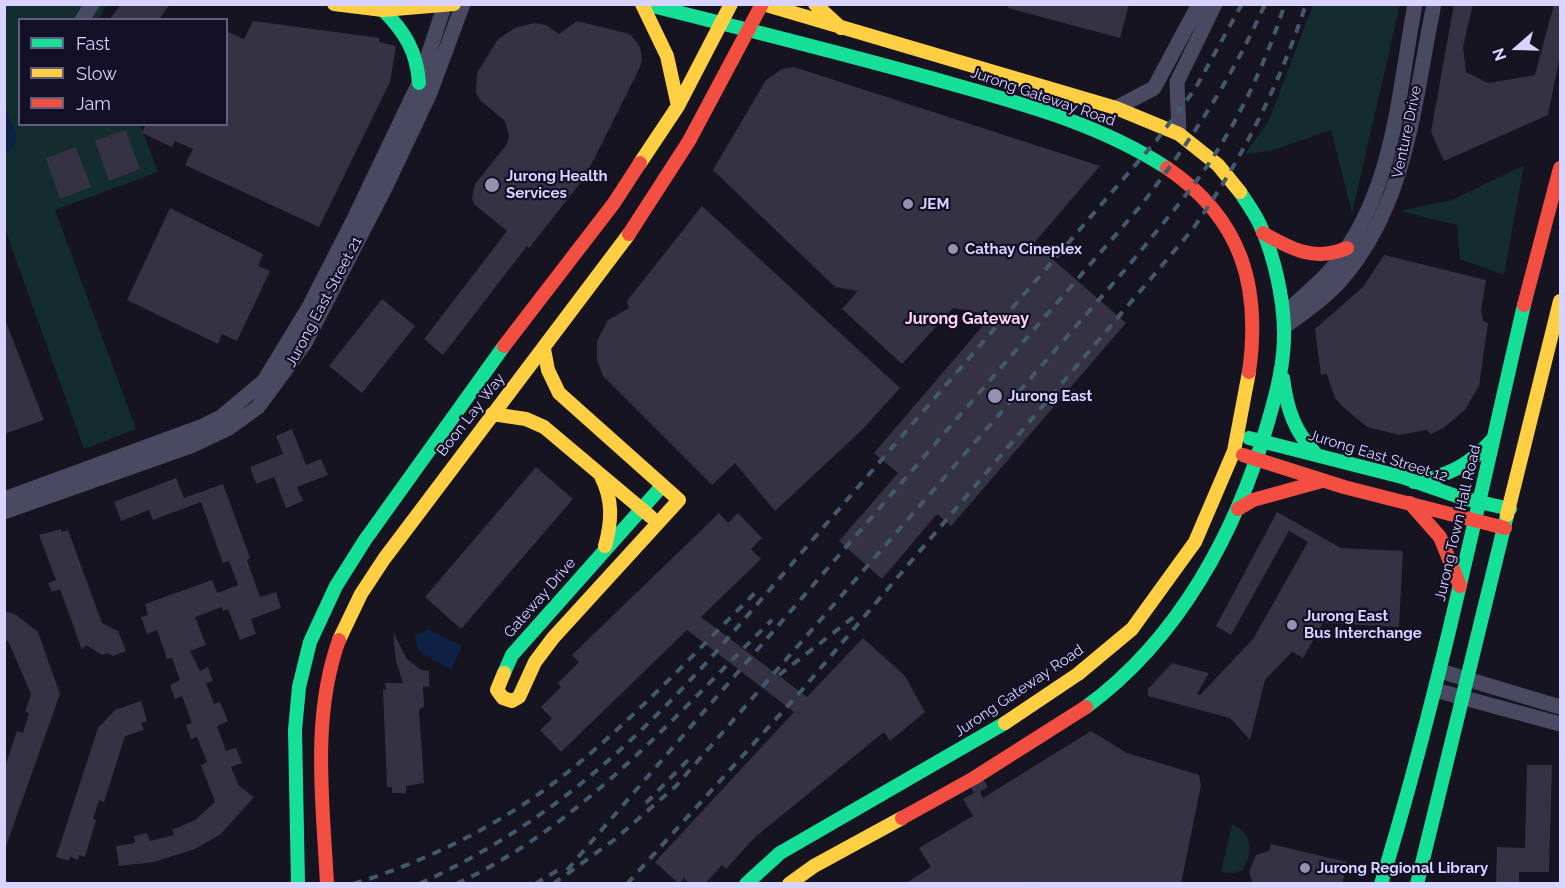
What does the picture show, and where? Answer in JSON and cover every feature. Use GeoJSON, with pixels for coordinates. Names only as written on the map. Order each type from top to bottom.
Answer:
{"type":"FeatureCollection","features":[{"type":"Feature","properties":{"kind":"main road"},"geometry":{"type":"LineString","coordinates":[[334,4],[383,10],[454,4]]}},
{"type":"Feature","properties":{"kind":"main road"},"geometry":{"type":"LineString","coordinates":[[643,4],[667,56],[678,106]]}},
{"type":"Feature","properties":{"kind":"main road","name":"Jurong Gateway Road"},"geometry":{"type":"LineString","coordinates":[[643,4],[836,50],[1004,99],[1114,138],[1198,192],[1229,229],[1248,275],[1255,325],[1255,339],[1234,452],[1195,542],[1132,629],[1078,674],[999,727],[780,853],[746,884]]}},
{"type":"Feature","properties":{"kind":"main road","name":"Boon Lay Way"},"geometry":{"type":"LineString","coordinates":[[298,884],[295,730],[299,687],[310,642],[336,586],[365,540],[481,376],[580,250],[661,132],[678,106],[731,4]]}},
{"type":"Feature","properties":{"kind":"main road","name":"Jurong Gateway Road"},"geometry":{"type":"LineString","coordinates":[[762,4],[1116,108],[1179,134],[1218,165],[1236,184],[1263,233],[1274,268],[1284,320],[1282,371],[1257,460],[1238,509],[1199,584],[1173,619],[1113,687],[1097,700],[974,778],[814,866],[789,884]]}},
{"type":"Feature","properties":{"kind":"main road","name":"Boon Lay Way"},"geometry":{"type":"LineString","coordinates":[[327,884],[321,747],[325,694],[336,648],[359,598],[392,547],[544,349],[668,177],[688,145],[762,4]]}},
{"type":"Feature","properties":{"kind":"main road"},"geometry":{"type":"LineString","coordinates":[[815,4],[841,28]]}},
{"type":"Feature","properties":{"kind":"main road"},"geometry":{"type":"LineString","coordinates":[[383,10],[407,38],[418,61],[419,83]]}},
{"type":"Feature","properties":{"kind":"main road"},"geometry":{"type":"LineString","coordinates":[[661,132],[677,133],[688,145]]}},
{"type":"Feature","properties":{"kind":"main road","name":"Jurong Town Hall Road"},"geometry":{"type":"LineString","coordinates":[[1382,884],[1409,792],[1440,671],[1496,435],[1525,299],[1560,168]]}},
{"type":"Feature","properties":{"kind":"main road"},"geometry":{"type":"LineString","coordinates":[[1263,233],[1303,255],[1334,255],[1347,248]]}},
{"type":"Feature","properties":{"kind":"main road"},"geometry":{"type":"LineString","coordinates":[[1248,275],[1259,279],[1268,276],[1274,268]]}},
{"type":"Feature","properties":{"kind":"main road"},"geometry":{"type":"LineString","coordinates":[[1417,884],[1560,301]]}},
{"type":"Feature","properties":{"kind":"main road"},"geometry":{"type":"LineString","coordinates":[[1255,339],[1259,328],[1284,320]]}},
{"type":"Feature","properties":{"kind":"main road","name":"Gateway Drive"},"geometry":{"type":"LineString","coordinates":[[544,349],[548,370],[559,393],[679,500],[553,638],[535,662],[519,697],[512,701],[503,698],[497,690],[512,655],[662,486]]}},
{"type":"Feature","properties":{"kind":"main road"},"geometry":{"type":"LineString","coordinates":[[1282,371],[1287,404],[1297,436],[1318,455]]}},
{"type":"Feature","properties":{"kind":"main road"},"geometry":{"type":"LineString","coordinates":[[492,414],[526,419],[544,427],[596,468],[657,524]]}},
{"type":"Feature","properties":{"kind":"main road","name":"Jurong East Street 12"},"geometry":{"type":"LineString","coordinates":[[1237,434],[1510,510]]}},
{"type":"Feature","properties":{"kind":"main road"},"geometry":{"type":"LineString","coordinates":[[1414,482],[1440,478],[1461,469],[1475,460],[1496,435]]}},
{"type":"Feature","properties":{"kind":"main road"},"geometry":{"type":"LineString","coordinates":[[1234,452],[1322,481],[1505,528]]}},
{"type":"Feature","properties":{"kind":"main road"},"geometry":{"type":"LineString","coordinates":[[596,468],[612,502],[613,519],[605,549]]}},
{"type":"Feature","properties":{"kind":"main road"},"geometry":{"type":"LineString","coordinates":[[1238,509],[1253,500],[1322,481]]}},
{"type":"Feature","properties":{"kind":"main road"},"geometry":{"type":"LineString","coordinates":[[1410,503],[1440,537],[1460,586]]}},
{"type":"Feature","properties":{"kind":"street"},"geometry":{"type":"LineString","coordinates":[[76,18],[82,4]]}},
{"type":"Feature","properties":{"kind":"street"},"geometry":{"type":"LineString","coordinates":[[83,18],[92,4]]}},
{"type":"Feature","properties":{"kind":"street","name":"Jurong East Street 21"},"geometry":{"type":"LineString","coordinates":[[4,512],[191,446],[229,428],[258,406],[280,380],[305,343],[386,186],[430,93],[463,4]]}},
{"type":"Feature","properties":{"kind":"street"},"geometry":{"type":"LineString","coordinates":[[1116,108],[1154,88],[1199,4]]}},
{"type":"Feature","properties":{"kind":"street"},"geometry":{"type":"LineString","coordinates":[[1179,134],[1177,82],[1215,4]]}},
{"type":"Feature","properties":{"kind":"street","name":"Venture Drive"},"geometry":{"type":"LineString","coordinates":[[1284,320],[1332,268],[1347,248],[1361,226],[1380,184],[1391,145],[1415,4]]}},
{"type":"Feature","properties":{"kind":"street","name":"Venture Drive"},"geometry":{"type":"LineString","coordinates":[[1284,320],[1341,281],[1371,241],[1388,205],[1403,162],[1434,4]]}},
{"type":"Feature","properties":{"kind":"street","name":"Jurong East Street 21"},"geometry":{"type":"LineString","coordinates":[[4,499],[203,426],[221,417],[256,390],[277,362],[309,307],[352,224],[419,83],[445,5]]}},
{"type":"Feature","properties":{"kind":"street"},"geometry":{"type":"LineString","coordinates":[[1400,88],[1405,83],[1411,85],[1416,91]]}},
{"type":"Feature","properties":{"kind":"street"},"geometry":{"type":"LineString","coordinates":[[1440,671],[1560,707]]}},
{"type":"Feature","properties":{"kind":"street"},"geometry":{"type":"LineString","coordinates":[[1435,690],[1560,724]]}},
{"type":"Feature","properties":{"kind":"green space"},"geometry":{"type":"Polygon","coordinates":[[[5,5],[107,5],[101,18],[18,18],[18,126],[140,126],[158,172],[55,210],[136,429],[84,449],[5,229],[5,5]]]}},
{"type":"Feature","properties":{"kind":"green space"},"geometry":{"type":"Polygon","coordinates":[[[1313,5],[1400,5],[1352,213],[1331,130],[1270,151],[1245,154],[1269,120],[1313,5]]]}},
{"type":"Feature","properties":{"kind":"green space"},"geometry":{"type":"Polygon","coordinates":[[[1524,165],[1504,275],[1460,259],[1457,225],[1399,211],[1452,200],[1524,165]]]}},
{"type":"Feature","properties":{"kind":"green space"},"geometry":{"type":"Polygon","coordinates":[[[1232,824],[1239,828],[1247,838],[1248,856],[1243,870],[1234,873],[1221,872],[1232,824]]]}},
{"type":"Feature","properties":{"kind":"water"},"geometry":{"type":"Polygon","coordinates":[[[4,103],[17,137],[14,145],[5,154],[4,103]]]}},
{"type":"Feature","properties":{"kind":"water"},"geometry":{"type":"Polygon","coordinates":[[[429,629],[462,646],[451,670],[418,650],[415,635],[429,629]]]}},
{"type":"Feature","properties":{"kind":"building"},"geometry":{"type":"Polygon","coordinates":[[[121,4],[170,4],[160,18],[110,18],[121,4]]]}},
{"type":"Feature","properties":{"kind":"building"},"geometry":{"type":"Polygon","coordinates":[[[1009,4],[1129,4],[1120,38],[1008,8],[1009,4]]]}},
{"type":"Feature","properties":{"kind":"building"},"geometry":{"type":"Polygon","coordinates":[[[1454,4],[1473,4],[1463,47],[1466,72],[1488,83],[1535,75],[1554,4],[1560,4],[1560,55],[1548,115],[1444,161],[1431,132],[1454,4]]]}},
{"type":"Feature","properties":{"kind":"building"},"geometry":{"type":"Polygon","coordinates":[[[253,21],[380,38],[379,42],[396,46],[390,82],[319,227],[185,165],[193,149],[175,141],[172,147],[142,133],[145,126],[228,126],[228,32],[244,39],[253,21]]]}},
{"type":"Feature","properties":{"kind":"building"},"geometry":{"type":"Polygon","coordinates":[[[577,21],[630,34],[640,47],[642,59],[640,67],[585,177],[529,248],[527,246],[443,355],[424,339],[507,231],[475,205],[472,199],[475,184],[507,144],[509,136],[505,121],[480,100],[476,92],[477,73],[498,39],[515,28],[534,23],[546,25],[559,34],[577,21]]]}},
{"type":"Feature","properties":{"kind":"building"},"geometry":{"type":"Polygon","coordinates":[[[794,67],[1100,166],[1034,243],[1126,323],[951,526],[937,514],[882,579],[839,541],[898,473],[874,453],[992,315],[953,308],[902,364],[842,309],[858,291],[835,287],[713,170],[766,80],[782,69],[794,67]]]}},
{"type":"Feature","properties":{"kind":"building"},"geometry":{"type":"Polygon","coordinates":[[[126,131],[140,169],[109,181],[95,141],[126,131]]]}},
{"type":"Feature","properties":{"kind":"building"},"geometry":{"type":"Polygon","coordinates":[[[76,147],[91,187],[60,199],[46,158],[76,147]]]}},
{"type":"Feature","properties":{"kind":"building"},"geometry":{"type":"Polygon","coordinates":[[[702,206],[900,388],[862,430],[775,511],[735,463],[712,485],[603,376],[597,360],[597,341],[608,320],[629,308],[627,301],[702,206]]]}},
{"type":"Feature","properties":{"kind":"building"},"geometry":{"type":"Polygon","coordinates":[[[170,208],[263,254],[258,266],[270,271],[237,341],[222,334],[218,344],[127,300],[170,208]]]}},
{"type":"Feature","properties":{"kind":"building"},"geometry":{"type":"Polygon","coordinates":[[[1384,255],[1486,280],[1481,310],[1483,321],[1488,323],[1479,386],[1465,410],[1442,429],[1431,434],[1426,430],[1400,435],[1367,427],[1335,398],[1327,374],[1321,375],[1315,329],[1363,287],[1384,255]]]}},
{"type":"Feature","properties":{"kind":"building"},"geometry":{"type":"Polygon","coordinates":[[[382,299],[415,326],[362,393],[329,366],[382,299]]]}},
{"type":"Feature","properties":{"kind":"building"},"geometry":{"type":"Polygon","coordinates":[[[4,317],[44,420],[4,434],[4,317]]]}},
{"type":"Feature","properties":{"kind":"building"},"geometry":{"type":"Polygon","coordinates":[[[292,429],[306,465],[321,459],[328,475],[297,487],[303,501],[286,508],[274,477],[256,484],[250,467],[283,454],[276,436],[292,429]]]}},
{"type":"Feature","properties":{"kind":"building"},"geometry":{"type":"Polygon","coordinates":[[[536,467],[573,499],[461,629],[425,597],[536,467]]]}},
{"type":"Feature","properties":{"kind":"building"},"geometry":{"type":"Polygon","coordinates":[[[176,478],[184,498],[223,484],[250,558],[247,560],[260,597],[276,592],[281,608],[251,619],[256,634],[240,640],[228,609],[223,611],[222,607],[195,617],[206,645],[190,651],[200,671],[208,667],[213,681],[206,683],[214,704],[220,702],[228,721],[217,726],[226,751],[236,748],[242,763],[231,767],[239,786],[254,797],[221,834],[195,849],[154,862],[119,866],[116,846],[135,843],[134,836],[147,833],[150,841],[174,835],[172,830],[195,820],[215,802],[201,765],[207,762],[197,737],[191,739],[186,725],[192,723],[182,696],[175,699],[170,685],[180,680],[172,658],[167,659],[157,630],[147,634],[141,617],[148,615],[145,604],[212,580],[217,593],[238,585],[229,561],[223,563],[201,502],[153,520],[149,510],[121,521],[114,502],[176,478]]]}},
{"type":"Feature","properties":{"kind":"building","name":"Jurong East Bus Interchange"},"geometry":{"type":"Polygon","coordinates":[[[1277,512],[1341,548],[1403,551],[1399,627],[1323,623],[1303,658],[1292,652],[1265,680],[1250,740],[1230,718],[1148,696],[1148,689],[1172,663],[1209,673],[1197,694],[1200,695],[1253,639],[1308,542],[1289,531],[1231,635],[1216,626],[1277,512]]]}},
{"type":"Feature","properties":{"kind":"building"},"geometry":{"type":"Polygon","coordinates":[[[719,513],[728,523],[738,513],[762,538],[751,549],[761,559],[701,617],[807,697],[863,638],[905,676],[925,712],[890,741],[884,732],[754,838],[726,869],[722,865],[705,884],[690,884],[684,878],[679,884],[655,862],[794,712],[687,630],[561,752],[540,730],[552,719],[541,707],[561,687],[558,683],[579,662],[572,655],[719,513]]]}},
{"type":"Feature","properties":{"kind":"building"},"geometry":{"type":"Polygon","coordinates":[[[61,529],[62,532],[68,530],[102,623],[118,631],[126,651],[113,656],[107,653],[102,655],[86,645],[82,650],[60,589],[52,592],[48,583],[56,580],[39,535],[61,529]]]}},
{"type":"Feature","properties":{"kind":"building"},"geometry":{"type":"Polygon","coordinates":[[[4,611],[15,614],[38,632],[60,694],[6,846],[4,770],[17,731],[23,733],[29,713],[25,712],[31,694],[8,641],[4,640],[4,611]]]}},
{"type":"Feature","properties":{"kind":"building"},"geometry":{"type":"Polygon","coordinates":[[[393,632],[407,659],[421,670],[429,671],[429,687],[423,686],[424,706],[419,710],[424,783],[406,786],[406,793],[392,793],[392,787],[387,787],[383,690],[386,690],[385,683],[403,683],[396,661],[393,632]]]}},
{"type":"Feature","properties":{"kind":"building"},"geometry":{"type":"Polygon","coordinates":[[[141,701],[147,721],[141,723],[144,730],[125,736],[104,802],[99,800],[93,819],[96,820],[85,857],[79,855],[78,860],[70,857],[69,861],[56,857],[98,728],[115,710],[141,701]]]}},
{"type":"Feature","properties":{"kind":"building"},"geometry":{"type":"Polygon","coordinates":[[[1091,731],[1127,753],[1199,775],[1201,785],[1181,884],[905,884],[931,867],[919,848],[973,816],[963,799],[979,790],[983,798],[1091,731]]]}},
{"type":"Feature","properties":{"kind":"building"},"geometry":{"type":"Polygon","coordinates":[[[1527,765],[1552,765],[1549,872],[1519,872],[1519,884],[1496,884],[1497,847],[1525,848],[1527,765]]]}},
{"type":"Feature","properties":{"kind":"building","name":"Jurong Regional Library"},"geometry":{"type":"Polygon","coordinates":[[[1271,844],[1347,862],[1342,884],[1253,884],[1249,872],[1256,855],[1269,851],[1271,844]]]}},
{"type":"Feature","properties":{"kind":"tunnel"},"geometry":{"type":"LineString","coordinates":[[974,778],[1035,884]]}},
{"type":"Feature","properties":{"kind":"railway"},"geometry":{"type":"LineString","coordinates":[[419,884],[464,862],[505,838],[580,784],[649,722],[716,652],[1156,141],[1195,89],[1242,4]]}},
{"type":"Feature","properties":{"kind":"railway"},"geometry":{"type":"LineString","coordinates":[[567,870],[1138,209],[1208,111],[1238,59],[1265,4]]}},
{"type":"Feature","properties":{"kind":"railway"},"geometry":{"type":"LineString","coordinates":[[553,884],[614,840],[676,786],[1130,264],[1190,190],[1222,143],[1258,75],[1285,4]]}},
{"type":"Feature","properties":{"kind":"railway"},"geometry":{"type":"LineString","coordinates":[[627,884],[802,690],[1192,230],[1227,177],[1258,122],[1284,64],[1306,4]]}},
{"type":"Feature","properties":{"kind":"railway"},"geometry":{"type":"LineString","coordinates":[[353,884],[435,853],[487,827],[536,796],[612,734],[760,588]]}},
{"type":"Feature","properties":{"kind":"railway"},"geometry":{"type":"LineString","coordinates":[[779,675],[855,616]]}},
{"type":"Feature","properties":{"kind":"railway"},"geometry":{"type":"LineString","coordinates":[[456,884],[502,860],[586,800],[625,766],[772,620]]}},
{"type":"Feature","properties":{"kind":"railway"},"geometry":{"type":"LineString","coordinates":[[646,803],[688,760]]}},
{"type":"Feature","properties":{"kind":"railway"},"geometry":{"type":"LineString","coordinates":[[535,884],[563,867]]}},
{"type":"Feature","properties":{"kind":"traffic: fast"},"geometry":{"type":"LineString","coordinates":[[645,4],[876,63],[1036,108],[1090,128],[1167,168]]}},
{"type":"Feature","properties":{"kind":"traffic: fast"},"geometry":{"type":"LineString","coordinates":[[383,10],[398,26],[413,52],[419,83]]}},
{"type":"Feature","properties":{"kind":"traffic: fast"},"geometry":{"type":"LineString","coordinates":[[1086,707],[1119,680],[1149,649],[1176,616],[1200,580],[1240,503],[1268,422],[1282,364],[1284,328],[1282,303],[1266,238],[1257,218],[1240,192]]}},
{"type":"Feature","properties":{"kind":"traffic: fast"},"geometry":{"type":"LineString","coordinates":[[1381,884],[1440,668],[1524,305]]}},
{"type":"Feature","properties":{"kind":"traffic: fast"},"geometry":{"type":"LineString","coordinates":[[298,884],[295,730],[299,687],[310,642],[336,586],[365,540],[504,346]]}},
{"type":"Feature","properties":{"kind":"traffic: fast"},"geometry":{"type":"LineString","coordinates":[[1283,378],[1293,419],[1302,437],[1316,454]]}},
{"type":"Feature","properties":{"kind":"traffic: fast"},"geometry":{"type":"LineString","coordinates":[[1249,438],[1402,477],[1462,498],[1510,509]]}},
{"type":"Feature","properties":{"kind":"traffic: fast"},"geometry":{"type":"LineString","coordinates":[[1414,482],[1458,468],[1476,456],[1493,439]]}},
{"type":"Feature","properties":{"kind":"traffic: fast"},"geometry":{"type":"LineString","coordinates":[[504,673],[512,655],[662,486]]}},
{"type":"Feature","properties":{"kind":"traffic: fast"},"geometry":{"type":"LineString","coordinates":[[1417,884],[1507,515]]}},
{"type":"Feature","properties":{"kind":"traffic: fast"},"geometry":{"type":"LineString","coordinates":[[746,884],[780,853],[1005,723]]}},
{"type":"Feature","properties":{"kind":"traffic: slow"},"geometry":{"type":"LineString","coordinates":[[334,4],[383,10],[454,4]]}},
{"type":"Feature","properties":{"kind":"traffic: slow"},"geometry":{"type":"LineString","coordinates":[[642,4],[667,56],[678,106]]}},
{"type":"Feature","properties":{"kind":"traffic: slow"},"geometry":{"type":"LineString","coordinates":[[640,163],[678,106],[731,4]]}},
{"type":"Feature","properties":{"kind":"traffic: slow"},"geometry":{"type":"LineString","coordinates":[[763,4],[1116,108],[1179,134],[1218,165],[1240,192]]}},
{"type":"Feature","properties":{"kind":"traffic: slow"},"geometry":{"type":"LineString","coordinates":[[815,4],[841,28]]}},
{"type":"Feature","properties":{"kind":"traffic: slow"},"geometry":{"type":"LineString","coordinates":[[339,640],[361,594],[384,559],[629,234]]}},
{"type":"Feature","properties":{"kind":"traffic: slow"},"geometry":{"type":"LineString","coordinates":[[1507,515],[1560,301]]}},
{"type":"Feature","properties":{"kind":"traffic: slow"},"geometry":{"type":"LineString","coordinates":[[504,673],[497,690],[503,698],[512,701],[519,697],[535,662],[553,638],[679,500],[559,393],[548,370],[544,349]]}},
{"type":"Feature","properties":{"kind":"traffic: slow"},"geometry":{"type":"LineString","coordinates":[[1005,723],[1078,674],[1132,629],[1195,542],[1234,451],[1249,372]]}},
{"type":"Feature","properties":{"kind":"traffic: slow"},"geometry":{"type":"LineString","coordinates":[[492,414],[526,419],[544,427],[651,517]]}},
{"type":"Feature","properties":{"kind":"traffic: slow"},"geometry":{"type":"LineString","coordinates":[[601,476],[608,494],[610,511],[605,546]]}},
{"type":"Feature","properties":{"kind":"traffic: slow"},"geometry":{"type":"LineString","coordinates":[[789,884],[814,866],[902,818]]}},
{"type":"Feature","properties":{"kind":"traffic: jam"},"geometry":{"type":"LineString","coordinates":[[629,234],[689,141],[762,4]]}},
{"type":"Feature","properties":{"kind":"traffic: jam"},"geometry":{"type":"LineString","coordinates":[[504,346],[614,203],[640,163]]}},
{"type":"Feature","properties":{"kind":"traffic: jam"},"geometry":{"type":"LineString","coordinates":[[1167,168],[1193,188],[1213,209],[1229,232],[1241,257],[1252,311],[1249,372]]}},
{"type":"Feature","properties":{"kind":"traffic: jam"},"geometry":{"type":"LineString","coordinates":[[1524,305],[1560,168]]}},
{"type":"Feature","properties":{"kind":"traffic: jam"},"geometry":{"type":"LineString","coordinates":[[1263,233],[1283,244],[1314,254],[1347,248]]}},
{"type":"Feature","properties":{"kind":"traffic: jam"},"geometry":{"type":"LineString","coordinates":[[1243,455],[1344,487],[1505,528]]}},
{"type":"Feature","properties":{"kind":"traffic: jam"},"geometry":{"type":"LineString","coordinates":[[1238,509],[1253,500],[1322,481]]}},
{"type":"Feature","properties":{"kind":"traffic: jam"},"geometry":{"type":"LineString","coordinates":[[1410,503],[1440,537],[1460,586]]}},
{"type":"Feature","properties":{"kind":"traffic: jam"},"geometry":{"type":"LineString","coordinates":[[327,884],[322,792],[322,730],[330,670],[339,640]]}},
{"type":"Feature","properties":{"kind":"traffic: jam"},"geometry":{"type":"LineString","coordinates":[[902,818],[974,778],[1086,707]]}},
{"type":"Feature","properties":{"kind":"place","name":"Jurong Health Services"},"geometry":{"type":"Point","coordinates":[492,185]}},
{"type":"Feature","properties":{"kind":"place","name":"JEM"},"geometry":{"type":"Point","coordinates":[908,204]}},
{"type":"Feature","properties":{"kind":"place","name":"Cathay Cineplex"},"geometry":{"type":"Point","coordinates":[953,249]}},
{"type":"Feature","properties":{"kind":"place","name":"Jurong East"},"geometry":{"type":"Point","coordinates":[995,396]}},
{"type":"Feature","properties":{"kind":"place","name":"Jurong East Bus Interchange"},"geometry":{"type":"Point","coordinates":[1292,625]}},
{"type":"Feature","properties":{"kind":"place","name":"Jurong Regional Library"},"geometry":{"type":"Point","coordinates":[1305,868]}},
{"type":"Feature","properties":{"kind":"district","name":"Jurong Gateway"},"geometry":{"type":"Point","coordinates":[967,319]}}]}
